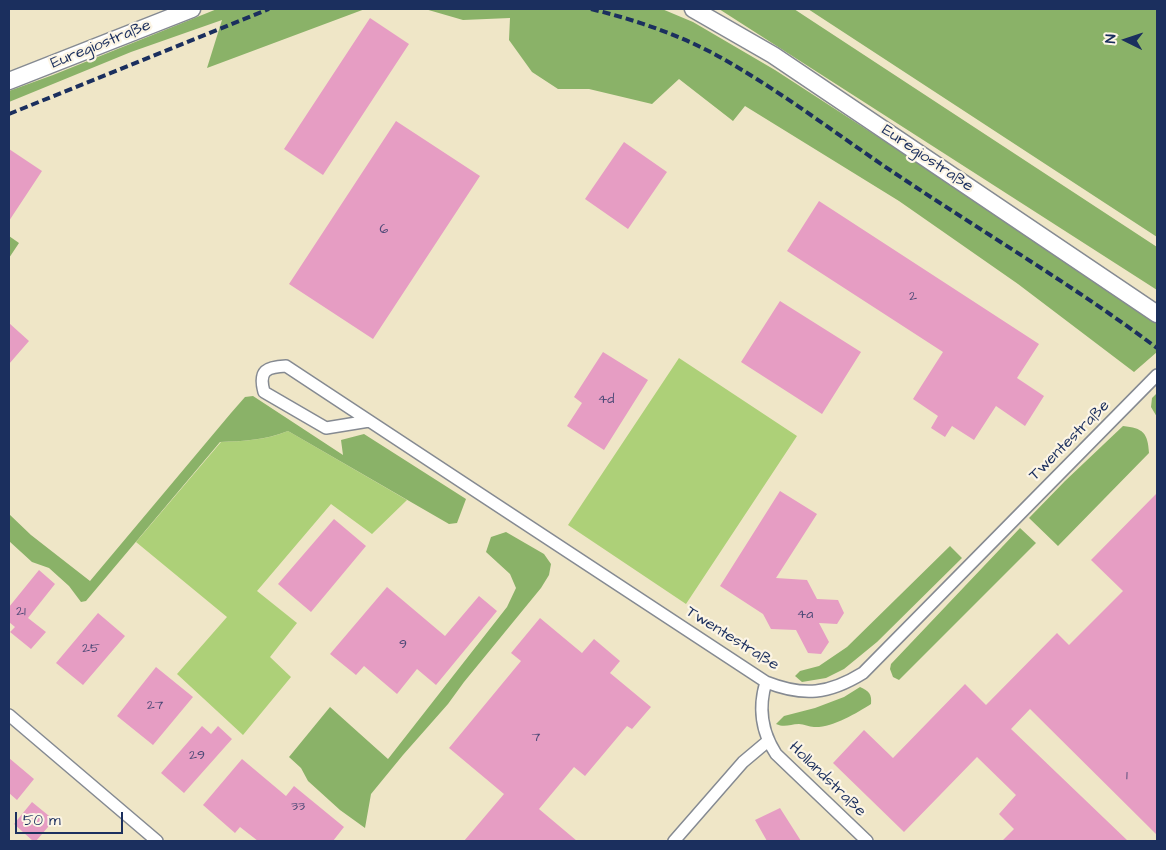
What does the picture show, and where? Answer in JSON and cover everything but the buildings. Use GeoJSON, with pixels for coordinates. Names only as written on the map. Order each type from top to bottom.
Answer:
{"type":"FeatureCollection","features":[{"type":"Feature","properties":{"kind":"main road","name":"Euregiostraße"},"geometry":{"type":"LineString","coordinates":[[9,81],[192,9]]}},
{"type":"Feature","properties":{"kind":"main road","name":"Euregiostraße"},"geometry":{"type":"LineString","coordinates":[[693,9],[773,55],[1157,314]]}},
{"type":"Feature","properties":{"kind":"street","name":"Twentestraße"},"geometry":{"type":"LineString","coordinates":[[370,421],[326,428],[264,392],[261,381],[264,372],[270,367],[286,366],[370,421],[766,682],[778,687],[805,692],[828,690],[846,684],[863,673],[1157,375]]}},
{"type":"Feature","properties":{"kind":"street","name":"Hollandstraße"},"geometry":{"type":"LineString","coordinates":[[766,682],[761,705],[761,718],[768,742],[776,754],[867,841]]}},
{"type":"Feature","properties":{"kind":"street"},"geometry":{"type":"LineString","coordinates":[[9,715],[157,841]]}},
{"type":"Feature","properties":{"kind":"street"},"geometry":{"type":"LineString","coordinates":[[674,841],[743,762],[768,742]]}},
{"type":"Feature","properties":{"kind":"green space"},"geometry":{"type":"Polygon","coordinates":[[[217,9],[365,9],[207,68],[222,20],[131,52],[9,102],[9,91],[217,9]]]}},
{"type":"Feature","properties":{"kind":"green space"},"geometry":{"type":"Polygon","coordinates":[[[425,9],[662,9],[693,22],[775,70],[1157,318],[1157,352],[1134,372],[1018,284],[899,201],[745,106],[733,121],[679,79],[652,104],[589,89],[558,89],[532,72],[509,40],[510,18],[463,20],[425,9]]]}},
{"type":"Feature","properties":{"kind":"green space"},"geometry":{"type":"Polygon","coordinates":[[[719,9],[794,9],[1157,247],[1157,290],[719,9]]]}},
{"type":"Feature","properties":{"kind":"green space"},"geometry":{"type":"Polygon","coordinates":[[[808,9],[1157,9],[1157,237],[808,9]]]}},
{"type":"Feature","properties":{"kind":"green space"},"geometry":{"type":"Polygon","coordinates":[[[9,236],[19,243],[9,258],[9,236]]]}},
{"type":"Feature","properties":{"kind":"green space"},"geometry":{"type":"Polygon","coordinates":[[[679,358],[797,436],[686,604],[568,525],[679,358]]]}},
{"type":"Feature","properties":{"kind":"green space"},"geometry":{"type":"Polygon","coordinates":[[[1157,393],[1157,417],[1151,407],[1152,398],[1157,393]]]}},
{"type":"Feature","properties":{"kind":"green space"},"geometry":{"type":"Polygon","coordinates":[[[253,396],[343,455],[341,440],[364,434],[466,499],[457,523],[449,524],[288,431],[263,438],[220,442],[86,601],[81,602],[69,586],[49,568],[32,562],[9,541],[9,514],[31,535],[90,581],[245,397],[253,396]]]}},
{"type":"Feature","properties":{"kind":"green space"},"geometry":{"type":"Polygon","coordinates":[[[1123,426],[1140,430],[1146,436],[1149,453],[1058,546],[1029,518],[1123,426]]]}},
{"type":"Feature","properties":{"kind":"green space"},"geometry":{"type":"Polygon","coordinates":[[[288,431],[407,500],[372,534],[331,504],[257,591],[297,623],[270,657],[291,677],[243,735],[177,674],[227,617],[136,542],[221,442],[263,438],[288,431]]]}},
{"type":"Feature","properties":{"kind":"green space"},"geometry":{"type":"Polygon","coordinates":[[[1020,528],[1036,543],[899,680],[893,677],[890,669],[891,664],[1020,528]]]}},
{"type":"Feature","properties":{"kind":"green space"},"geometry":{"type":"Polygon","coordinates":[[[506,532],[544,554],[551,564],[549,575],[541,588],[448,704],[371,794],[365,828],[340,810],[308,781],[301,768],[289,757],[330,707],[388,759],[507,607],[516,588],[510,574],[486,552],[491,537],[506,532]]]}},
{"type":"Feature","properties":{"kind":"green space"},"geometry":{"type":"Polygon","coordinates":[[[950,546],[962,558],[877,642],[844,669],[826,678],[802,682],[795,676],[800,671],[819,666],[847,647],[950,546]]]}},
{"type":"Feature","properties":{"kind":"green space"},"geometry":{"type":"Polygon","coordinates":[[[860,687],[869,693],[871,704],[844,719],[821,727],[799,724],[785,726],[776,724],[784,716],[815,708],[844,697],[860,687]]]}},
{"type":"Feature","properties":{"kind":"railway"},"geometry":{"type":"LineString","coordinates":[[9,114],[269,9]]}},
{"type":"Feature","properties":{"kind":"railway"},"geometry":{"type":"LineString","coordinates":[[591,9],[664,31],[699,46],[732,64],[905,180],[1064,283],[1157,348]]}}]}
